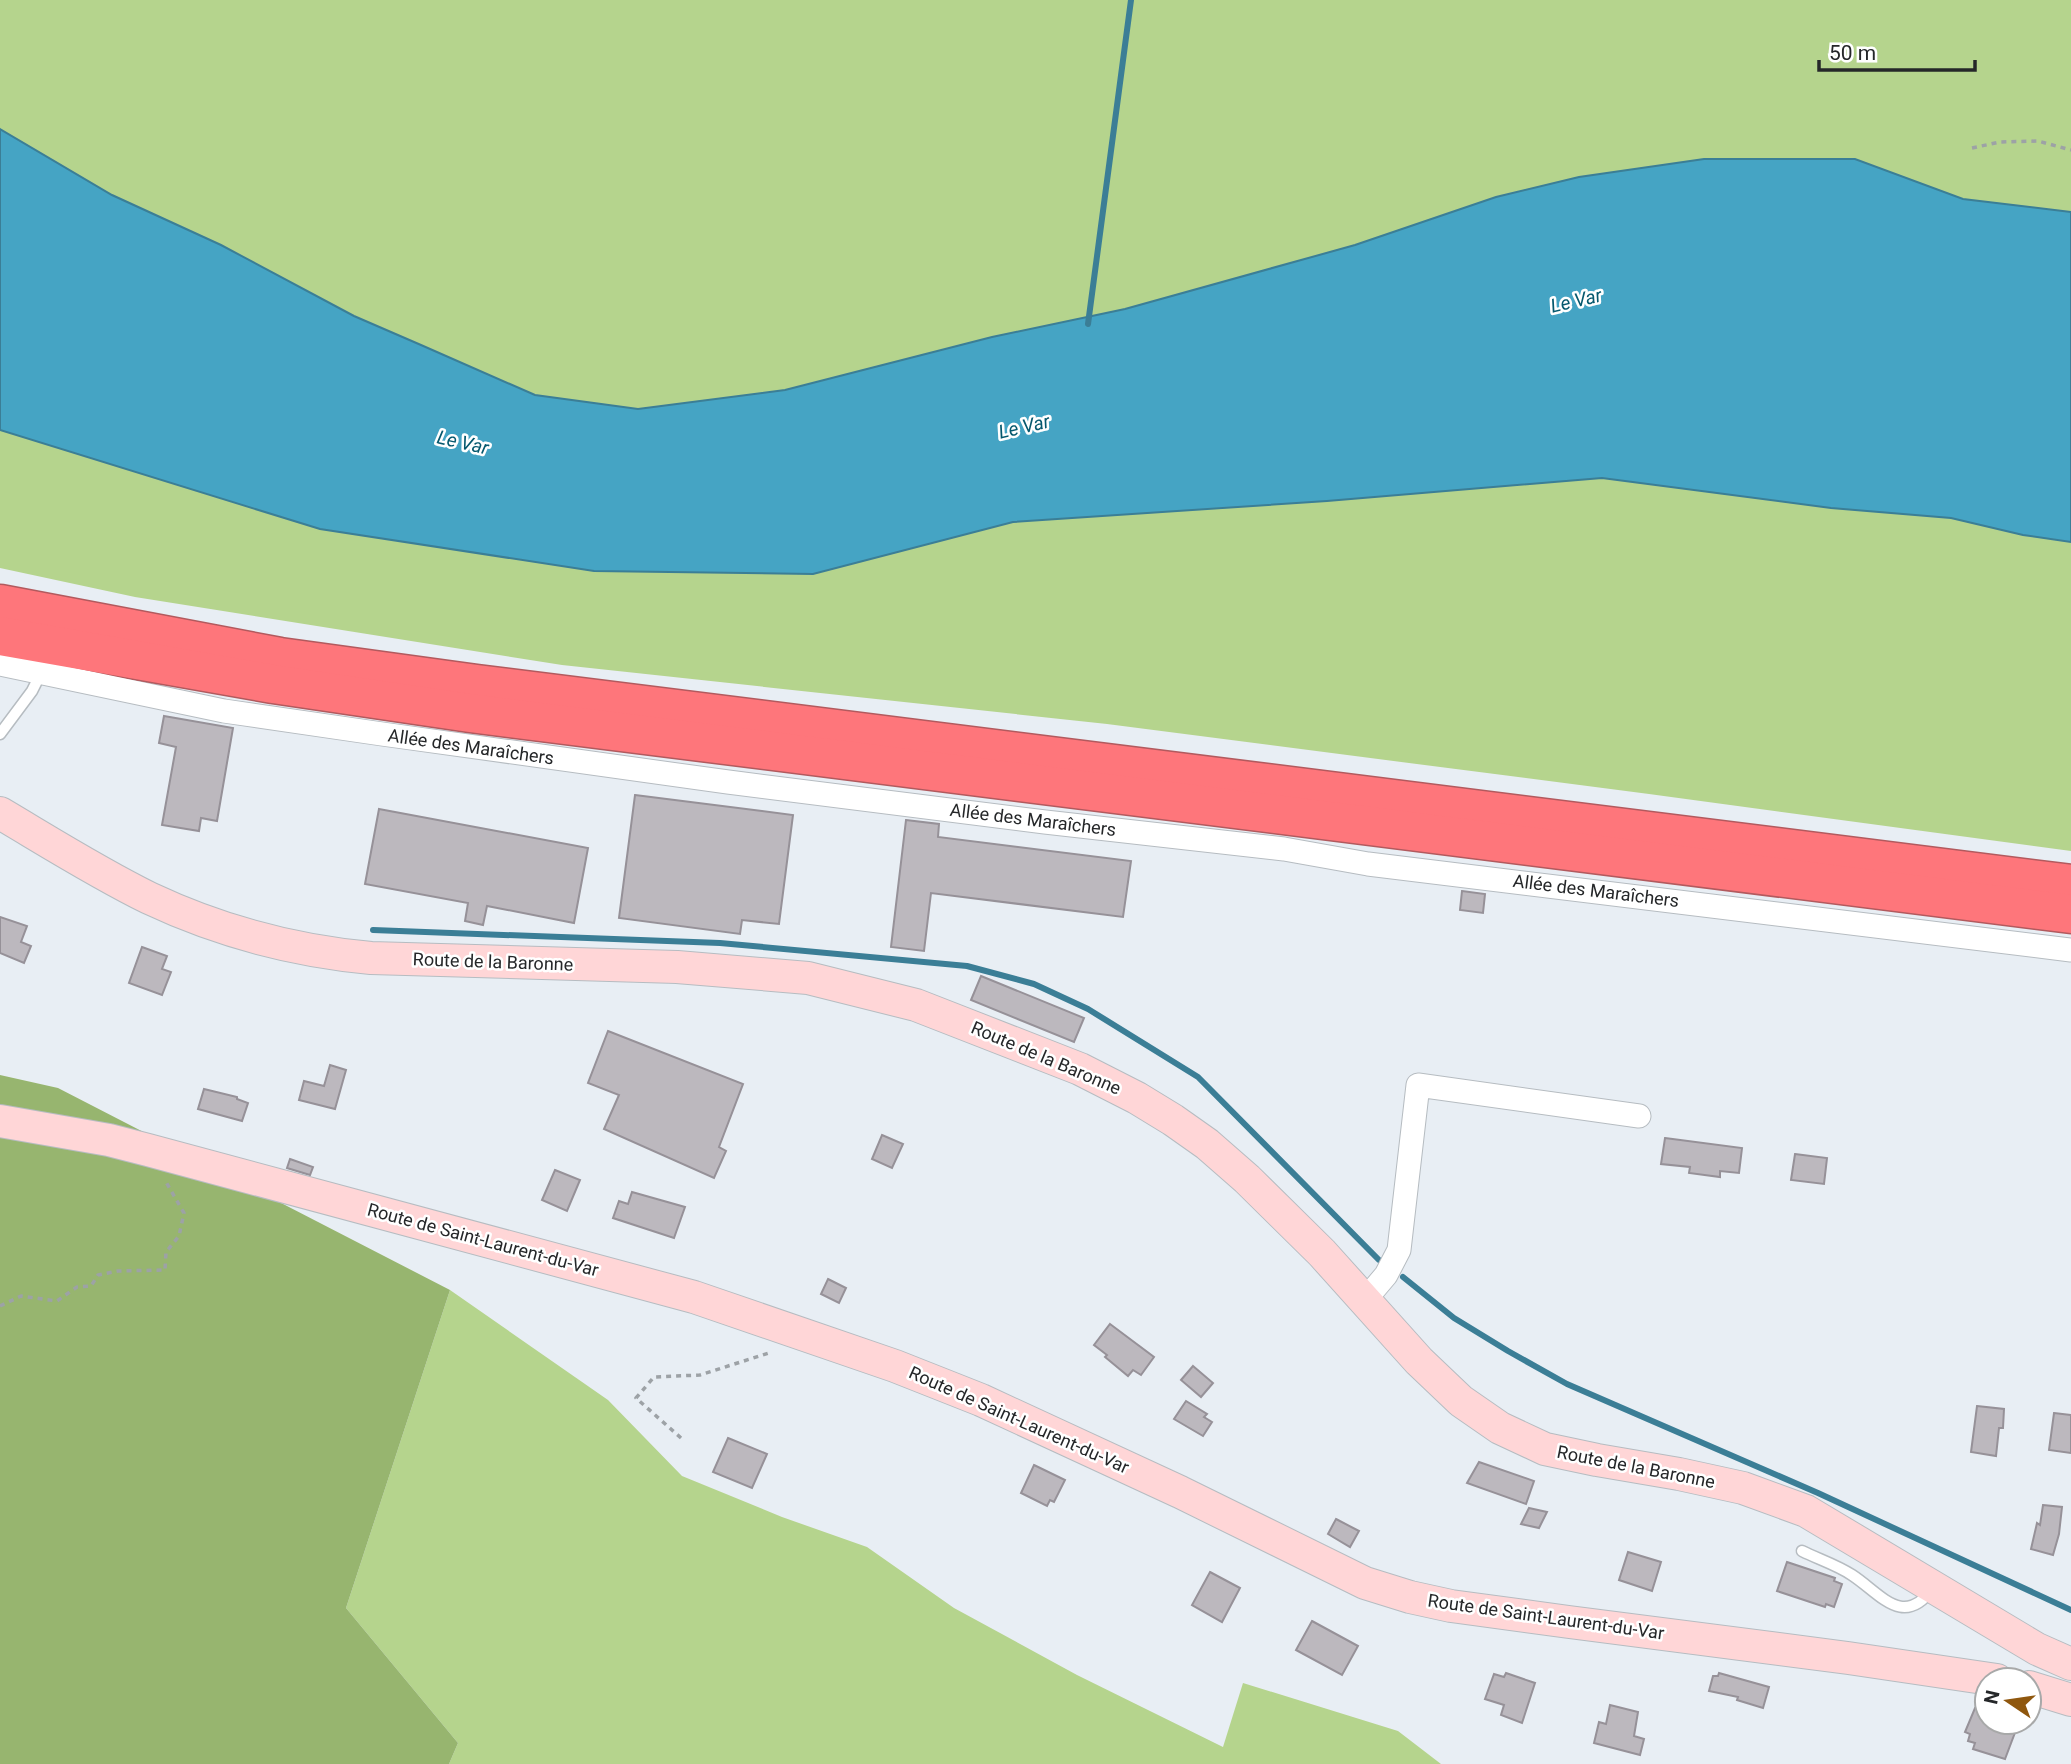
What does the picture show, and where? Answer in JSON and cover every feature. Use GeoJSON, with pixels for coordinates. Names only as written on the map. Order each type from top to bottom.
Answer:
{"type":"FeatureCollection","features":[{"type":"Feature","properties":{"kind":"highway"},"geometry":{"type":"LineString","coordinates":[[0,604],[280,657],[477,684],[2071,884]]}},
{"type":"Feature","properties":{"kind":"highway"},"geometry":{"type":"LineString","coordinates":[[0,636],[272,684],[470,713],[2071,914]]}},
{"type":"Feature","properties":{"kind":"main road","name":"Route de la Baronne"},"geometry":{"type":"LineString","coordinates":[[0,813],[107,877],[152,899],[209,921],[290,946],[335,955],[371,958],[677,967],[808,978],[916,1005],[1080,1069],[1137,1098],[1207,1144],[1247,1179],[1322,1253],[1419,1361],[1461,1401],[1500,1428],[1545,1449],[1743,1488],[1806,1511],[2037,1649],[2071,1664]]}},
{"type":"Feature","properties":{"kind":"main road","name":"Route de Saint-Laurent-du-Var"},"geometry":{"type":"LineString","coordinates":[[0,1121],[109,1140],[694,1297],[895,1366],[981,1400],[1180,1492],[1365,1583],[1410,1597],[1451,1606],[1543,1619],[1973,1676]]}},
{"type":"Feature","properties":{"kind":"main road"},"geometry":{"type":"LineString","coordinates":[[2043,1691],[2071,1700]]}},
{"type":"Feature","properties":{"kind":"street","name":"Allée des Maraîchers"},"geometry":{"type":"LineString","coordinates":[[0,664],[224,711],[714,780],[1284,849],[1396,867],[2071,950]]}},
{"type":"Feature","properties":{"kind":"street"},"geometry":{"type":"LineString","coordinates":[[1364,1301],[1386,1275],[1399,1250],[1418,1085],[1639,1116]]}},
{"type":"Feature","properties":{"kind":"lane"},"geometry":{"type":"LineString","coordinates":[[0,734],[32,691],[41,673]]}},
{"type":"Feature","properties":{"kind":"lane"},"geometry":{"type":"LineString","coordinates":[[1802,1551],[1851,1574],[1889,1604],[1903,1608],[1913,1607],[1925,1600],[1933,1588]]}},
{"type":"Feature","properties":{"kind":"path"},"geometry":{"type":"LineString","coordinates":[[1972,148],[2000,142],[2038,141],[2071,150]]}},
{"type":"Feature","properties":{"kind":"path"},"geometry":{"type":"LineString","coordinates":[[0,1306],[21,1296],[57,1301],[76,1287],[91,1286],[98,1275],[118,1271],[165,1270],[166,1252],[180,1236],[184,1213],[148,1150]]}},
{"type":"Feature","properties":{"kind":"path"},"geometry":{"type":"LineString","coordinates":[[681,1438],[636,1398],[654,1377],[700,1375],[777,1351]]}},
{"type":"Feature","properties":{"kind":"green space"},"geometry":{"type":"Polygon","coordinates":[[[0,0],[2071,0],[2071,212],[1963,199],[1855,159],[1704,159],[1579,177],[1496,197],[1355,245],[1125,309],[992,337],[785,390],[638,409],[535,395],[421,345],[355,316],[221,245],[112,195],[0,129],[0,0]]]}},
{"type":"Feature","properties":{"kind":"green space"},"geometry":{"type":"Polygon","coordinates":[[[0,430],[320,529],[594,571],[813,574],[1013,522],[1327,501],[1602,478],[1831,508],[1951,518],[2023,535],[2071,542],[2071,851],[1107,724],[562,665],[135,597],[0,568],[0,430]]]}},
{"type":"Feature","properties":{"kind":"green space"},"geometry":{"type":"Polygon","coordinates":[[[0,1075],[58,1088],[450,1290],[346,1608],[458,1743],[449,1764],[0,1764],[0,1075]]]}},
{"type":"Feature","properties":{"kind":"green space"},"geometry":{"type":"Polygon","coordinates":[[[450,1290],[608,1400],[682,1476],[782,1517],[867,1547],[954,1608],[1077,1675],[1223,1747],[1243,1683],[1398,1731],[1441,1764],[449,1764],[458,1743],[346,1608],[450,1290]]]}},
{"type":"Feature","properties":{"kind":"water","name":"Le Var"},"geometry":{"type":"Polygon","coordinates":[[[0,129],[112,195],[221,245],[354,316],[535,395],[638,409],[785,390],[992,337],[1125,309],[1355,245],[1496,197],[1579,177],[1704,159],[1855,159],[1963,199],[2071,212],[2071,542],[2023,535],[1951,518],[1831,508],[1602,478],[1327,501],[1013,522],[813,574],[594,571],[320,529],[0,430],[0,129]]]}},
{"type":"Feature","properties":{"kind":"building"},"geometry":{"type":"Polygon","coordinates":[[[164,716],[233,728],[217,821],[201,818],[199,831],[162,825],[176,747],[159,743],[164,716]]]}},
{"type":"Feature","properties":{"kind":"building"},"geometry":{"type":"Polygon","coordinates":[[[635,795],[793,815],[779,924],[742,920],[740,934],[619,918],[635,795]]]}},
{"type":"Feature","properties":{"kind":"building"},"geometry":{"type":"Polygon","coordinates":[[[379,809],[588,848],[574,923],[487,906],[483,925],[465,921],[468,903],[365,884],[379,809]]]}},
{"type":"Feature","properties":{"kind":"building"},"geometry":{"type":"Polygon","coordinates":[[[906,820],[939,824],[938,837],[1131,861],[1123,917],[931,893],[924,951],[891,947],[906,820]]]}},
{"type":"Feature","properties":{"kind":"building"},"geometry":{"type":"Polygon","coordinates":[[[1462,891],[1485,894],[1483,913],[1460,910],[1462,891]]]}},
{"type":"Feature","properties":{"kind":"building"},"geometry":{"type":"Polygon","coordinates":[[[0,917],[27,926],[21,942],[31,946],[24,963],[0,953],[0,917]]]}},
{"type":"Feature","properties":{"kind":"building"},"geometry":{"type":"Polygon","coordinates":[[[142,947],[167,956],[162,969],[171,972],[162,995],[129,983],[142,947]]]}},
{"type":"Feature","properties":{"kind":"building"},"geometry":{"type":"Polygon","coordinates":[[[981,976],[1084,1018],[1074,1042],[971,1000],[981,976]]]}},
{"type":"Feature","properties":{"kind":"building"},"geometry":{"type":"Polygon","coordinates":[[[608,1031],[743,1084],[719,1147],[726,1151],[714,1178],[604,1129],[619,1095],[588,1083],[608,1031]]]}},
{"type":"Feature","properties":{"kind":"building"},"geometry":{"type":"Polygon","coordinates":[[[330,1065],[346,1070],[335,1109],[299,1100],[304,1081],[324,1086],[330,1065]]]}},
{"type":"Feature","properties":{"kind":"building"},"geometry":{"type":"Polygon","coordinates":[[[204,1089],[237,1097],[248,1103],[242,1121],[198,1109],[204,1089]]]}},
{"type":"Feature","properties":{"kind":"building"},"geometry":{"type":"Polygon","coordinates":[[[882,1135],[903,1144],[892,1168],[872,1159],[882,1135]]]}},
{"type":"Feature","properties":{"kind":"building"},"geometry":{"type":"Polygon","coordinates":[[[1665,1138],[1742,1148],[1739,1173],[1720,1171],[1720,1177],[1689,1173],[1690,1167],[1661,1164],[1665,1138]]]}},
{"type":"Feature","properties":{"kind":"building"},"geometry":{"type":"Polygon","coordinates":[[[1795,1154],[1827,1158],[1824,1184],[1791,1180],[1795,1154]]]}},
{"type":"Feature","properties":{"kind":"building"},"geometry":{"type":"Polygon","coordinates":[[[290,1159],[313,1167],[310,1175],[287,1168],[290,1159]]]}},
{"type":"Feature","properties":{"kind":"building"},"geometry":{"type":"Polygon","coordinates":[[[555,1170],[580,1180],[567,1211],[542,1200],[555,1170]]]}},
{"type":"Feature","properties":{"kind":"building"},"geometry":{"type":"Polygon","coordinates":[[[632,1192],[685,1207],[674,1238],[613,1218],[619,1201],[628,1204],[632,1192]]]}},
{"type":"Feature","properties":{"kind":"building"},"geometry":{"type":"Polygon","coordinates":[[[828,1279],[846,1288],[839,1303],[821,1294],[828,1279]]]}},
{"type":"Feature","properties":{"kind":"building"},"geometry":{"type":"Polygon","coordinates":[[[1110,1324],[1154,1357],[1141,1375],[1133,1370],[1128,1376],[1094,1345],[1110,1324]]]}},
{"type":"Feature","properties":{"kind":"building"},"geometry":{"type":"Polygon","coordinates":[[[1193,1366],[1213,1383],[1201,1397],[1181,1380],[1193,1366]]]}},
{"type":"Feature","properties":{"kind":"building"},"geometry":{"type":"Polygon","coordinates":[[[1186,1401],[1207,1414],[1204,1417],[1212,1422],[1203,1436],[1174,1419],[1186,1401]]]}},
{"type":"Feature","properties":{"kind":"building"},"geometry":{"type":"Polygon","coordinates":[[[1977,1406],[2004,1409],[2003,1428],[1999,1428],[1996,1456],[1971,1452],[1977,1406]]]}},
{"type":"Feature","properties":{"kind":"building"},"geometry":{"type":"Polygon","coordinates":[[[2054,1413],[2071,1415],[2071,1453],[2049,1450],[2054,1413]]]}},
{"type":"Feature","properties":{"kind":"building"},"geometry":{"type":"Polygon","coordinates":[[[728,1438],[767,1454],[752,1488],[713,1472],[728,1438]]]}},
{"type":"Feature","properties":{"kind":"building"},"geometry":{"type":"Polygon","coordinates":[[[1479,1462],[1534,1481],[1526,1504],[1467,1483],[1479,1462]]]}},
{"type":"Feature","properties":{"kind":"building"},"geometry":{"type":"Polygon","coordinates":[[[1034,1465],[1065,1480],[1054,1502],[1050,1500],[1047,1506],[1021,1493],[1034,1465]]]}},
{"type":"Feature","properties":{"kind":"building"},"geometry":{"type":"Polygon","coordinates":[[[2043,1505],[2062,1507],[2053,1555],[2031,1549],[2037,1523],[2040,1525],[2043,1505]]]}},
{"type":"Feature","properties":{"kind":"building"},"geometry":{"type":"Polygon","coordinates":[[[1529,1508],[1547,1512],[1539,1528],[1521,1524],[1529,1508]]]}},
{"type":"Feature","properties":{"kind":"building"},"geometry":{"type":"Polygon","coordinates":[[[1336,1519],[1359,1531],[1350,1547],[1328,1534],[1336,1519]]]}},
{"type":"Feature","properties":{"kind":"building"},"geometry":{"type":"Polygon","coordinates":[[[1628,1552],[1661,1562],[1652,1591],[1619,1580],[1628,1552]]]}},
{"type":"Feature","properties":{"kind":"building"},"geometry":{"type":"Polygon","coordinates":[[[1787,1562],[1835,1578],[1834,1581],[1842,1584],[1834,1607],[1826,1604],[1825,1607],[1777,1591],[1787,1562]]]}},
{"type":"Feature","properties":{"kind":"building"},"geometry":{"type":"Polygon","coordinates":[[[1210,1572],[1240,1588],[1222,1622],[1192,1605],[1210,1572]]]}},
{"type":"Feature","properties":{"kind":"building"},"geometry":{"type":"Polygon","coordinates":[[[1312,1621],[1358,1646],[1342,1675],[1296,1650],[1312,1621]]]}},
{"type":"Feature","properties":{"kind":"building"},"geometry":{"type":"Polygon","coordinates":[[[1506,1673],[1535,1683],[1522,1723],[1501,1715],[1504,1705],[1485,1699],[1494,1674],[1504,1677],[1506,1673]]]}},
{"type":"Feature","properties":{"kind":"building"},"geometry":{"type":"Polygon","coordinates":[[[1719,1673],[1769,1687],[1763,1708],[1737,1700],[1738,1697],[1709,1691],[1713,1676],[1718,1676],[1719,1673]]]}},
{"type":"Feature","properties":{"kind":"building"},"geometry":{"type":"Polygon","coordinates":[[[1610,1705],[1638,1712],[1634,1736],[1644,1739],[1640,1755],[1594,1743],[1599,1722],[1606,1724],[1610,1705]]]}},
{"type":"Feature","properties":{"kind":"building"},"geometry":{"type":"Polygon","coordinates":[[[1973,1713],[1973,1736],[2014,1736],[2005,1759],[1973,1749],[1975,1743],[1968,1741],[1970,1734],[1965,1732],[1973,1713]]]}},
{"type":"Feature","properties":{"kind":"waterway"},"geometry":{"type":"LineString","coordinates":[[1088,324],[1131,0]]}},
{"type":"Feature","properties":{"kind":"waterway"},"geometry":{"type":"LineString","coordinates":[[373,930],[720,943],[967,966],[1034,984],[1088,1009],[1198,1077],[1379,1260]]}},
{"type":"Feature","properties":{"kind":"waterway"},"geometry":{"type":"LineString","coordinates":[[1403,1277],[1454,1318],[1567,1384],[1818,1493],[2071,1610]]}}]}
